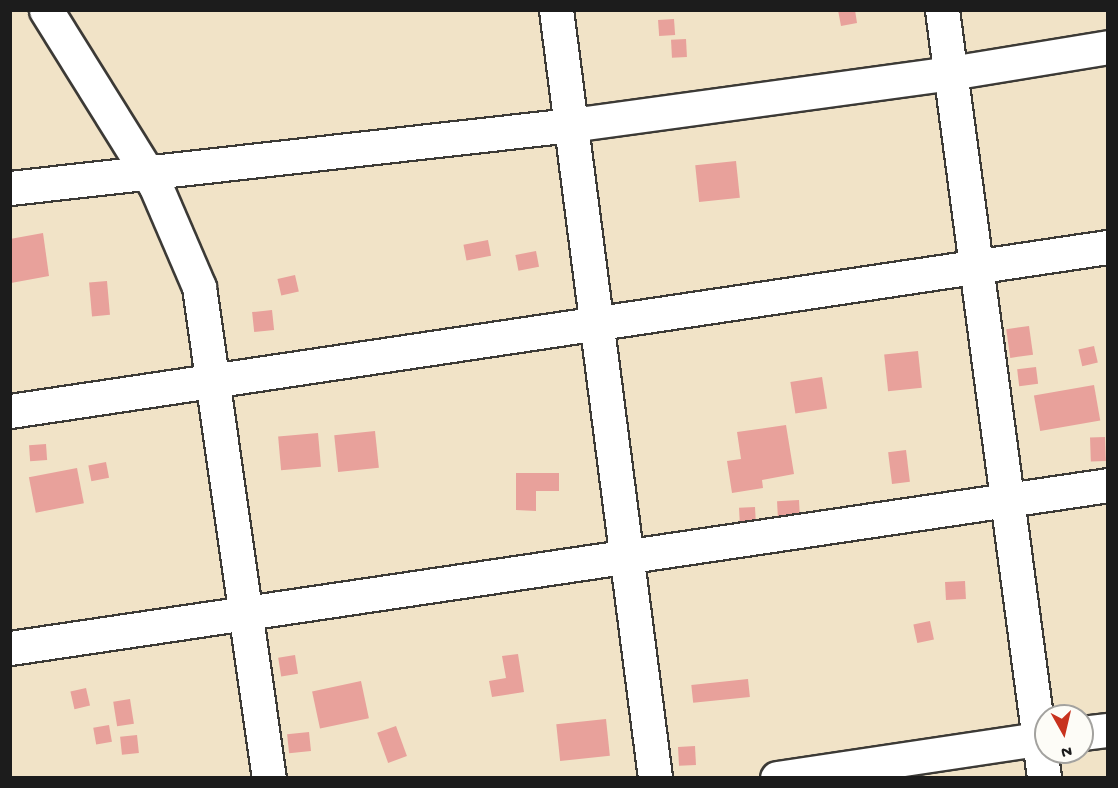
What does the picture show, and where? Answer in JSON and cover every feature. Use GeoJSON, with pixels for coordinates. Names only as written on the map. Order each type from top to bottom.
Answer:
{"type":"FeatureCollection","features":[{"type":"Feature","properties":{"kind":"street"},"geometry":{"type":"LineString","coordinates":[[46,10],[147,172],[199,287],[269,777]]}},
{"type":"Feature","properties":{"kind":"street"},"geometry":{"type":"LineString","coordinates":[[556,10],[655,777]]}},
{"type":"Feature","properties":{"kind":"street"},"geometry":{"type":"LineString","coordinates":[[942,10],[1007,500],[1037,704]]}},
{"type":"Feature","properties":{"kind":"street"},"geometry":{"type":"LineString","coordinates":[[10,188],[571,125],[950,73],[1107,46]]}},
{"type":"Feature","properties":{"kind":"street"},"geometry":{"type":"LineString","coordinates":[[10,411],[1107,247]]}},
{"type":"Feature","properties":{"kind":"street"},"geometry":{"type":"LineString","coordinates":[[10,648],[1107,485]]}},
{"type":"Feature","properties":{"kind":"street"},"geometry":{"type":"LineString","coordinates":[[777,777],[1034,740]]}},
{"type":"Feature","properties":{"kind":"building"},"geometry":{"type":"Polygon","coordinates":[[[838,10],[855,10],[857,23],[841,26],[838,10]]]}},
{"type":"Feature","properties":{"kind":"building"},"geometry":{"type":"Polygon","coordinates":[[[674,19],[675,35],[659,36],[658,20],[674,19]]]}},
{"type":"Feature","properties":{"kind":"building"},"geometry":{"type":"Polygon","coordinates":[[[686,39],[687,57],[672,58],[671,40],[686,39]]]}},
{"type":"Feature","properties":{"kind":"building"},"geometry":{"type":"Polygon","coordinates":[[[736,161],[740,198],[699,202],[695,165],[736,161]]]}},
{"type":"Feature","properties":{"kind":"building"},"geometry":{"type":"Polygon","coordinates":[[[43,233],[49,276],[11,283],[10,239],[43,233]]]}},
{"type":"Feature","properties":{"kind":"building"},"geometry":{"type":"Polygon","coordinates":[[[488,240],[491,256],[467,260],[463,245],[488,240]]]}},
{"type":"Feature","properties":{"kind":"building"},"geometry":{"type":"Polygon","coordinates":[[[536,251],[539,267],[518,271],[515,255],[536,251]]]}},
{"type":"Feature","properties":{"kind":"building"},"geometry":{"type":"Polygon","coordinates":[[[295,275],[299,292],[281,296],[277,279],[295,275]]]}},
{"type":"Feature","properties":{"kind":"building"},"geometry":{"type":"Polygon","coordinates":[[[107,281],[110,315],[92,316],[89,283],[107,281]]]}},
{"type":"Feature","properties":{"kind":"building"},"geometry":{"type":"Polygon","coordinates":[[[272,310],[274,330],[254,332],[252,312],[272,310]]]}},
{"type":"Feature","properties":{"kind":"building"},"geometry":{"type":"Polygon","coordinates":[[[1029,326],[1033,355],[1010,358],[1006,329],[1029,326]]]}},
{"type":"Feature","properties":{"kind":"building"},"geometry":{"type":"Polygon","coordinates":[[[1094,346],[1098,363],[1082,366],[1078,350],[1094,346]]]}},
{"type":"Feature","properties":{"kind":"building"},"geometry":{"type":"Polygon","coordinates":[[[918,351],[922,388],[888,391],[884,355],[918,351]]]}},
{"type":"Feature","properties":{"kind":"building"},"geometry":{"type":"Polygon","coordinates":[[[1036,367],[1038,384],[1019,386],[1017,369],[1036,367]]]}},
{"type":"Feature","properties":{"kind":"building"},"geometry":{"type":"Polygon","coordinates":[[[822,377],[827,409],[795,414],[790,382],[822,377]]]}},
{"type":"Feature","properties":{"kind":"building"},"geometry":{"type":"Polygon","coordinates":[[[1094,385],[1100,420],[1040,431],[1034,396],[1094,385]]]}},
{"type":"Feature","properties":{"kind":"building"},"geometry":{"type":"Polygon","coordinates":[[[786,425],[794,474],[762,480],[763,488],[732,493],[727,461],[741,459],[737,432],[786,425]]]}},
{"type":"Feature","properties":{"kind":"building"},"geometry":{"type":"Polygon","coordinates":[[[375,431],[379,468],[338,472],[334,435],[375,431]]]}},
{"type":"Feature","properties":{"kind":"building"},"geometry":{"type":"Polygon","coordinates":[[[318,433],[321,467],[281,470],[278,436],[318,433]]]}},
{"type":"Feature","properties":{"kind":"building"},"geometry":{"type":"Polygon","coordinates":[[[1105,437],[1106,461],[1091,462],[1090,438],[1105,437]]]}},
{"type":"Feature","properties":{"kind":"building"},"geometry":{"type":"Polygon","coordinates":[[[46,444],[47,460],[30,461],[29,445],[46,444]]]}},
{"type":"Feature","properties":{"kind":"building"},"geometry":{"type":"Polygon","coordinates":[[[906,450],[910,482],[892,484],[888,452],[906,450]]]}},
{"type":"Feature","properties":{"kind":"building"},"geometry":{"type":"Polygon","coordinates":[[[106,462],[109,478],[91,481],[88,465],[106,462]]]}},
{"type":"Feature","properties":{"kind":"building"},"geometry":{"type":"Polygon","coordinates":[[[77,468],[84,503],[36,513],[29,477],[77,468]]]}},
{"type":"Feature","properties":{"kind":"building"},"geometry":{"type":"Polygon","coordinates":[[[516,473],[559,473],[559,491],[536,491],[536,511],[516,510],[516,473]]]}},
{"type":"Feature","properties":{"kind":"building"},"geometry":{"type":"Polygon","coordinates":[[[799,500],[800,517],[778,518],[777,501],[799,500]]]}},
{"type":"Feature","properties":{"kind":"building"},"geometry":{"type":"Polygon","coordinates":[[[755,507],[756,525],[740,526],[739,508],[755,507]]]}},
{"type":"Feature","properties":{"kind":"building"},"geometry":{"type":"Polygon","coordinates":[[[965,581],[966,599],[946,600],[945,582],[965,581]]]}},
{"type":"Feature","properties":{"kind":"building"},"geometry":{"type":"Polygon","coordinates":[[[930,621],[934,640],[917,643],[913,625],[930,621]]]}},
{"type":"Feature","properties":{"kind":"building"},"geometry":{"type":"Polygon","coordinates":[[[518,654],[524,692],[492,697],[489,681],[506,678],[502,656],[518,654]]]}},
{"type":"Feature","properties":{"kind":"building"},"geometry":{"type":"Polygon","coordinates":[[[295,655],[298,674],[281,676],[278,658],[295,655]]]}},
{"type":"Feature","properties":{"kind":"building"},"geometry":{"type":"Polygon","coordinates":[[[748,679],[750,697],[693,703],[691,685],[748,679]]]}},
{"type":"Feature","properties":{"kind":"building"},"geometry":{"type":"Polygon","coordinates":[[[361,681],[369,718],[320,729],[312,691],[361,681]]]}},
{"type":"Feature","properties":{"kind":"building"},"geometry":{"type":"Polygon","coordinates":[[[86,688],[90,706],[74,709],[70,692],[86,688]]]}},
{"type":"Feature","properties":{"kind":"building"},"geometry":{"type":"Polygon","coordinates":[[[130,699],[134,724],[117,726],[113,702],[130,699]]]}},
{"type":"Feature","properties":{"kind":"building"},"geometry":{"type":"Polygon","coordinates":[[[606,719],[610,756],[560,761],[556,724],[606,719]]]}},
{"type":"Feature","properties":{"kind":"building"},"geometry":{"type":"Polygon","coordinates":[[[109,725],[112,742],[96,745],[93,728],[109,725]]]}},
{"type":"Feature","properties":{"kind":"building"},"geometry":{"type":"Polygon","coordinates":[[[396,726],[407,756],[388,763],[377,733],[396,726]]]}},
{"type":"Feature","properties":{"kind":"building"},"geometry":{"type":"Polygon","coordinates":[[[309,732],[311,751],[289,753],[287,734],[309,732]]]}},
{"type":"Feature","properties":{"kind":"building"},"geometry":{"type":"Polygon","coordinates":[[[137,735],[139,753],[122,755],[120,737],[137,735]]]}},
{"type":"Feature","properties":{"kind":"building"},"geometry":{"type":"Polygon","coordinates":[[[695,746],[696,765],[679,766],[678,747],[695,746]]]}}]}
